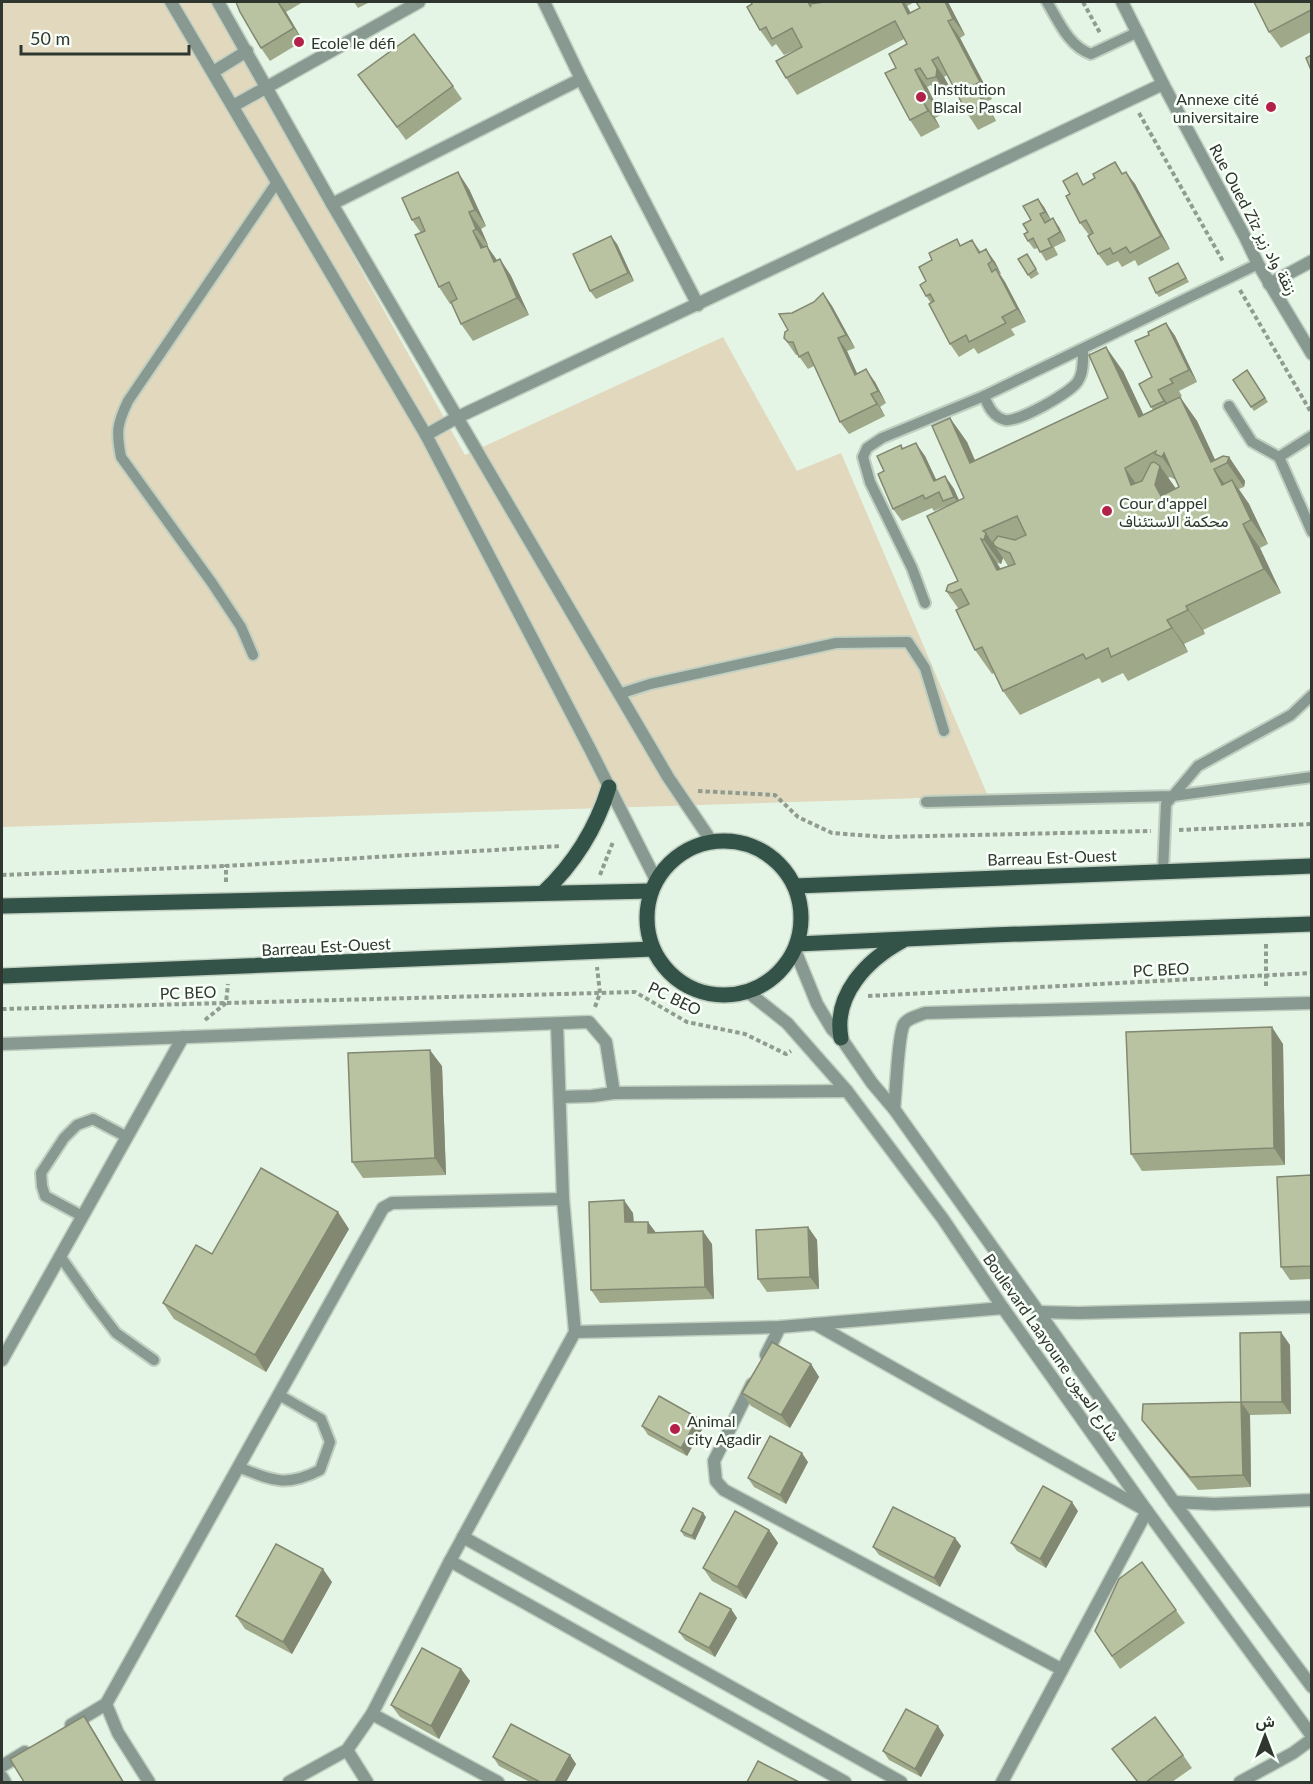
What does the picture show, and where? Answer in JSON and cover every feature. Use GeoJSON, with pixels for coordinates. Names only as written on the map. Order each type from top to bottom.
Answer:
{"type":"FeatureCollection","features":[{"type":"Feature","properties":{"kind":"main road"},"geometry":{"type":"LineString","coordinates":[[543,893],[572,862],[584,845],[609,787]]}},
{"type":"Feature","properties":{"kind":"main road"},"geometry":{"type":"LineString","coordinates":[[732,841],[752,846],[769,855],[795,886],[802,924],[796,947],[783,968],[767,982],[748,992],[726,996],[703,993],[682,983],[665,969],[653,950],[646,920],[647,905],[654,885],[670,862],[690,849],[712,842],[732,841]]}},
{"type":"Feature","properties":{"kind":"main road","name":"Barreau Est-Ouest"},"geometry":{"type":"LineString","coordinates":[[795,886],[1311,866]]}},
{"type":"Feature","properties":{"kind":"main road"},"geometry":{"type":"LineString","coordinates":[[2,906],[594,892],[654,885]]}},
{"type":"Feature","properties":{"kind":"main road"},"geometry":{"type":"LineString","coordinates":[[796,947],[904,939],[1311,924]]}},
{"type":"Feature","properties":{"kind":"main road"},"geometry":{"type":"LineString","coordinates":[[841,1038],[838,1024],[844,1002],[854,982],[876,957],[904,939]]}},
{"type":"Feature","properties":{"kind":"main road","name":"Barreau Est-Ouest"},"geometry":{"type":"LineString","coordinates":[[2,976],[653,950]]}},
{"type":"Feature","properties":{"kind":"street"},"geometry":{"type":"LineString","coordinates":[[171,2],[426,435],[609,787],[654,885]]}},
{"type":"Feature","properties":{"kind":"street"},"geometry":{"type":"LineString","coordinates":[[218,2],[332,204],[619,694],[679,794],[712,842]]}},
{"type":"Feature","properties":{"kind":"street"},"geometry":{"type":"LineString","coordinates":[[233,106],[419,2]]}},
{"type":"Feature","properties":{"kind":"street"},"geometry":{"type":"LineString","coordinates":[[544,2],[581,79],[698,305]]}},
{"type":"Feature","properties":{"kind":"street","name":"Rue Oued Ziz زنقة واد زيز"},"geometry":{"type":"LineString","coordinates":[[1122,2],[1258,264],[1311,354]]}},
{"type":"Feature","properties":{"kind":"street"},"geometry":{"type":"LineString","coordinates":[[213,72],[247,51]]}},
{"type":"Feature","properties":{"kind":"street"},"geometry":{"type":"LineString","coordinates":[[332,204],[581,79]]}},
{"type":"Feature","properties":{"kind":"street"},"geometry":{"type":"LineString","coordinates":[[426,435],[458,417],[1163,84]]}},
{"type":"Feature","properties":{"kind":"street"},"geometry":{"type":"LineString","coordinates":[[1269,284],[1311,261]]}},
{"type":"Feature","properties":{"kind":"street","name":"Boulevard Laayoune شارع العيون"},"geometry":{"type":"LineString","coordinates":[[796,947],[818,1004],[832,1029],[894,1109],[1174,1502],[1301,1670],[1311,1687]]}},
{"type":"Feature","properties":{"kind":"street","name":"Boulevard Laayoune شارع العيون"},"geometry":{"type":"LineString","coordinates":[[748,992],[787,1023],[847,1091],[943,1219],[1147,1511],[1311,1737]]}},
{"type":"Feature","properties":{"kind":"street"},"geometry":{"type":"LineString","coordinates":[[894,1109],[904,1023],[925,1013],[1311,1003]]}},
{"type":"Feature","properties":{"kind":"street"},"geometry":{"type":"LineString","coordinates":[[2,1044],[589,1022],[606,1042],[614,1093]]}},
{"type":"Feature","properties":{"kind":"street"},"geometry":{"type":"LineString","coordinates":[[289,1782],[347,1750],[372,1714],[450,1561],[575,1332],[563,1199],[557,1024]]}},
{"type":"Feature","properties":{"kind":"street"},"geometry":{"type":"LineString","coordinates":[[2,1360],[183,1037]]}},
{"type":"Feature","properties":{"kind":"street"},"geometry":{"type":"LineString","coordinates":[[560,1097],[614,1093],[847,1091]]}},
{"type":"Feature","properties":{"kind":"street"},"geometry":{"type":"LineString","coordinates":[[58,1732],[105,1704],[382,1208],[392,1203],[563,1199]]}},
{"type":"Feature","properties":{"kind":"street"},"geometry":{"type":"LineString","coordinates":[[1039,1312],[1311,1307]]}},
{"type":"Feature","properties":{"kind":"street"},"geometry":{"type":"LineString","coordinates":[[575,1332],[780,1327],[1003,1308]]}},
{"type":"Feature","properties":{"kind":"street"},"geometry":{"type":"LineString","coordinates":[[815,1324],[1147,1511],[1002,1782]]}},
{"type":"Feature","properties":{"kind":"street"},"geometry":{"type":"LineString","coordinates":[[780,1327],[714,1461],[716,1481],[720,1486],[1061,1669]]}},
{"type":"Feature","properties":{"kind":"street"},"geometry":{"type":"LineString","coordinates":[[1174,1502],[1214,1504],[1311,1500]]}},
{"type":"Feature","properties":{"kind":"street"},"geometry":{"type":"LineString","coordinates":[[463,1537],[902,1782]]}},
{"type":"Feature","properties":{"kind":"street"},"geometry":{"type":"LineString","coordinates":[[450,1561],[845,1782]]}},
{"type":"Feature","properties":{"kind":"street"},"geometry":{"type":"LineString","coordinates":[[105,1704],[118,1733],[149,1782]]}},
{"type":"Feature","properties":{"kind":"street"},"geometry":{"type":"LineString","coordinates":[[372,1714],[498,1782]]}},
{"type":"Feature","properties":{"kind":"street"},"geometry":{"type":"LineString","coordinates":[[1240,1782],[1293,1753],[1311,1737]]}},
{"type":"Feature","properties":{"kind":"street"},"geometry":{"type":"LineString","coordinates":[[2,1766],[39,1744]]}},
{"type":"Feature","properties":{"kind":"street"},"geometry":{"type":"LineString","coordinates":[[347,1750],[366,1782]]}},
{"type":"Feature","properties":{"kind":"street"},"geometry":{"type":"LineString","coordinates":[[2,1777],[5,1782]]}},
{"type":"Feature","properties":{"kind":"lane"},"geometry":{"type":"LineString","coordinates":[[1047,2],[1073,43],[1091,54],[1138,32]]}},
{"type":"Feature","properties":{"kind":"lane"},"geometry":{"type":"LineString","coordinates":[[253,655],[242,627],[121,457],[116,435],[119,420],[128,401],[277,182]]}},
{"type":"Feature","properties":{"kind":"lane"},"geometry":{"type":"LineString","coordinates":[[925,603],[912,568],[870,482],[863,457],[867,448],[882,438],[984,396],[1258,264]]}},
{"type":"Feature","properties":{"kind":"lane"},"geometry":{"type":"LineString","coordinates":[[984,396],[991,412],[1004,420],[1016,420],[1072,389],[1079,381],[1083,349]]}},
{"type":"Feature","properties":{"kind":"lane"},"geometry":{"type":"LineString","coordinates":[[1229,405],[1252,442],[1279,457],[1311,532]]}},
{"type":"Feature","properties":{"kind":"lane"},"geometry":{"type":"LineString","coordinates":[[1279,457],[1311,436]]}},
{"type":"Feature","properties":{"kind":"lane"},"geometry":{"type":"LineString","coordinates":[[619,694],[650,684],[836,643],[908,642],[925,668],[944,731]]}},
{"type":"Feature","properties":{"kind":"lane"},"geometry":{"type":"LineString","coordinates":[[1163,871],[1166,804],[1198,766],[1291,715],[1311,695]]}},
{"type":"Feature","properties":{"kind":"lane"},"geometry":{"type":"LineString","coordinates":[[926,802],[1173,796],[1311,777]]}},
{"type":"Feature","properties":{"kind":"lane"},"geometry":{"type":"LineString","coordinates":[[82,1216],[45,1196],[41,1173],[64,1138],[77,1125],[93,1119],[127,1137]]}},
{"type":"Feature","properties":{"kind":"lane"},"geometry":{"type":"LineString","coordinates":[[60,1256],[116,1333],[154,1360]]}},
{"type":"Feature","properties":{"kind":"lane"},"geometry":{"type":"LineString","coordinates":[[238,1467],[276,1481],[304,1478],[320,1470],[330,1442],[321,1419],[279,1395]]}},
{"type":"Feature","properties":{"kind":"path"},"geometry":{"type":"LineString","coordinates":[[1083,2],[1107,46]]}},
{"type":"Feature","properties":{"kind":"path"},"geometry":{"type":"LineString","coordinates":[[1131,99],[1311,414]]}},
{"type":"Feature","properties":{"kind":"path"},"geometry":{"type":"LineString","coordinates":[[679,794],[704,790],[775,795],[798,817],[832,833],[885,837],[1165,831],[1311,824]]}},
{"type":"Feature","properties":{"kind":"path"},"geometry":{"type":"LineString","coordinates":[[594,892],[613,842]]}},
{"type":"Feature","properties":{"kind":"path"},"geometry":{"type":"LineString","coordinates":[[2,875],[226,866],[584,845]]}},
{"type":"Feature","properties":{"kind":"path"},"geometry":{"type":"LineString","coordinates":[[226,866],[228,901]]}},
{"type":"Feature","properties":{"kind":"path"},"geometry":{"type":"LineString","coordinates":[[1266,925],[1266,1004]]}},
{"type":"Feature","properties":{"kind":"path"},"geometry":{"type":"LineString","coordinates":[[589,1022],[600,993],[594,952]]}},
{"type":"Feature","properties":{"kind":"path"},"geometry":{"type":"LineString","coordinates":[[183,1037],[226,1003],[230,968]]}},
{"type":"Feature","properties":{"kind":"path","name":"PC BEO"},"geometry":{"type":"LineString","coordinates":[[863,996],[1311,973]]}},
{"type":"Feature","properties":{"kind":"path","name":"PC BEO"},"geometry":{"type":"LineString","coordinates":[[2,1009],[635,992],[687,1022],[745,1034],[786,1054],[806,1044]]}},
{"type":"Feature","properties":{"kind":"shaded area"},"geometry":{"type":"Polygon","coordinates":[[[2,2],[211,2],[465,455],[723,337],[797,471],[841,453],[988,796],[2,827],[2,2]]]}},
{"type":"Feature","properties":{"kind":"building"},"geometry":{"type":"Polygon","coordinates":[[[236,2],[278,2],[294,28],[261,48],[236,2]]]}},
{"type":"Feature","properties":{"kind":"building"},"geometry":{"type":"Polygon","coordinates":[[[751,2],[808,2],[811,7],[810,4],[824,2],[902,2],[908,14],[920,8],[916,2],[945,2],[953,19],[948,21],[980,82],[974,85],[984,104],[967,113],[938,57],[932,60],[937,69],[936,77],[927,79],[920,68],[915,70],[929,98],[923,101],[928,111],[910,120],[885,73],[896,68],[889,54],[907,44],[895,21],[786,78],[776,61],[802,47],[792,28],[772,39],[766,27],[760,30],[747,7],[752,4],[751,2]]]}},
{"type":"Feature","properties":{"kind":"building"},"geometry":{"type":"Polygon","coordinates":[[[1254,2],[1311,2],[1311,10],[1269,32],[1254,2]]]}},
{"type":"Feature","properties":{"kind":"building"},"geometry":{"type":"Polygon","coordinates":[[[414,34],[453,86],[397,127],[358,75],[414,34]]]}},
{"type":"Feature","properties":{"kind":"building"},"geometry":{"type":"Polygon","coordinates":[[[1311,55],[1311,70],[1306,58],[1311,55]]]}},
{"type":"Feature","properties":{"kind":"building"},"geometry":{"type":"Polygon","coordinates":[[[1115,162],[1122,174],[1126,172],[1161,236],[1130,253],[1126,247],[1113,254],[1110,248],[1098,254],[1088,236],[1093,233],[1086,220],[1080,223],[1066,196],[1070,194],[1063,181],[1077,173],[1083,185],[1095,178],[1093,174],[1115,162]]]}},
{"type":"Feature","properties":{"kind":"building"},"geometry":{"type":"Polygon","coordinates":[[[458,172],[475,210],[469,212],[476,229],[473,231],[481,248],[487,246],[494,262],[500,259],[517,298],[461,324],[451,302],[457,299],[449,282],[439,287],[415,235],[425,231],[419,217],[412,220],[402,198],[458,172]]]}},
{"type":"Feature","properties":{"kind":"building"},"geometry":{"type":"Polygon","coordinates":[[[1038,199],[1045,212],[1040,214],[1045,223],[1053,218],[1060,232],[1048,239],[1052,247],[1040,252],[1033,238],[1028,241],[1024,234],[1028,232],[1023,224],[1031,220],[1023,206],[1038,199]]]}},
{"type":"Feature","properties":{"kind":"building"},"geometry":{"type":"Polygon","coordinates":[[[611,236],[628,273],[590,291],[573,254],[611,236]]]}},
{"type":"Feature","properties":{"kind":"building"},"geometry":{"type":"Polygon","coordinates":[[[957,239],[960,246],[972,240],[979,253],[986,249],[992,261],[988,264],[992,272],[996,269],[1017,309],[1002,317],[1006,323],[969,342],[966,335],[950,344],[929,304],[934,301],[930,294],[926,296],[920,285],[926,281],[919,267],[932,260],[929,253],[957,239]]]}},
{"type":"Feature","properties":{"kind":"building"},"geometry":{"type":"Polygon","coordinates":[[[1027,254],[1036,269],[1028,275],[1018,259],[1027,254]]]}},
{"type":"Feature","properties":{"kind":"building"},"geometry":{"type":"Polygon","coordinates":[[[1178,263],[1186,278],[1156,293],[1149,278],[1178,263]]]}},
{"type":"Feature","properties":{"kind":"building"},"geometry":{"type":"Polygon","coordinates":[[[823,293],[846,335],[838,338],[855,375],[866,369],[878,391],[871,394],[877,404],[840,422],[808,352],[799,357],[793,342],[788,342],[784,338],[788,330],[779,314],[792,313],[814,302],[823,293]]]}},
{"type":"Feature","properties":{"kind":"building"},"geometry":{"type":"Polygon","coordinates":[[[1166,323],[1189,370],[1170,379],[1173,383],[1158,390],[1164,401],[1151,407],[1139,384],[1152,377],[1135,341],[1149,335],[1148,332],[1166,323]]]}},
{"type":"Feature","properties":{"kind":"building"},"geometry":{"type":"Polygon","coordinates":[[[1106,347],[1139,417],[1180,397],[1211,462],[1223,456],[1229,457],[1227,463],[1214,469],[1222,485],[1232,480],[1251,520],[1243,524],[1264,569],[1186,606],[1188,610],[1167,620],[1172,628],[1111,657],[1108,648],[1086,659],[1083,654],[1003,691],[982,647],[975,650],[956,610],[969,604],[961,589],[952,593],[946,591],[948,585],[958,581],[927,516],[964,498],[932,426],[950,418],[970,463],[1108,398],[1089,355],[1106,347]],[[1156,451],[1125,468],[1131,485],[1142,481],[1151,463],[1154,462],[1160,466],[1155,485],[1161,496],[1179,487],[1164,453],[1162,457],[1155,454],[1156,451]],[[1017,516],[983,531],[986,533],[984,540],[981,539],[997,570],[1015,564],[1010,553],[998,548],[993,542],[998,536],[1015,540],[1026,535],[1017,516]]]}},
{"type":"Feature","properties":{"kind":"building"},"geometry":{"type":"Polygon","coordinates":[[[1247,370],[1265,398],[1251,407],[1233,380],[1247,370]]]}},
{"type":"Feature","properties":{"kind":"building"},"geometry":{"type":"Polygon","coordinates":[[[916,443],[934,481],[945,476],[954,497],[943,501],[939,492],[925,499],[923,495],[893,509],[878,474],[884,471],[877,456],[901,445],[902,449],[916,443]]]}},
{"type":"Feature","properties":{"kind":"building"},"geometry":{"type":"Polygon","coordinates":[[[1272,1027],[1274,1148],[1131,1154],[1126,1032],[1272,1027]]]}},
{"type":"Feature","properties":{"kind":"building"},"geometry":{"type":"Polygon","coordinates":[[[430,1050],[435,1158],[352,1162],[348,1053],[430,1050]]]}},
{"type":"Feature","properties":{"kind":"building"},"geometry":{"type":"Polygon","coordinates":[[[261,1168],[338,1212],[255,1355],[163,1303],[196,1245],[212,1254],[261,1168]]]}},
{"type":"Feature","properties":{"kind":"building"},"geometry":{"type":"Polygon","coordinates":[[[1311,1175],[1311,1266],[1281,1267],[1277,1177],[1311,1175]]]}},
{"type":"Feature","properties":{"kind":"building"},"geometry":{"type":"Polygon","coordinates":[[[624,1200],[625,1222],[648,1222],[648,1233],[703,1231],[705,1287],[591,1290],[589,1202],[624,1200]]]}},
{"type":"Feature","properties":{"kind":"building"},"geometry":{"type":"Polygon","coordinates":[[[808,1227],[810,1277],[758,1279],[756,1230],[808,1227]]]}},
{"type":"Feature","properties":{"kind":"building"},"geometry":{"type":"Polygon","coordinates":[[[1281,1332],[1282,1402],[1241,1402],[1240,1333],[1281,1332]]]}},
{"type":"Feature","properties":{"kind":"building"},"geometry":{"type":"Polygon","coordinates":[[[772,1342],[811,1364],[781,1415],[742,1393],[772,1342]]]}},
{"type":"Feature","properties":{"kind":"building"},"geometry":{"type":"Polygon","coordinates":[[[659,1396],[698,1418],[681,1448],[642,1426],[659,1396]]]}},
{"type":"Feature","properties":{"kind":"building"},"geometry":{"type":"Polygon","coordinates":[[[1241,1402],[1243,1475],[1190,1477],[1142,1420],[1143,1404],[1241,1402]]]}},
{"type":"Feature","properties":{"kind":"building"},"geometry":{"type":"Polygon","coordinates":[[[770,1436],[802,1453],[780,1495],[748,1478],[770,1436]]]}},
{"type":"Feature","properties":{"kind":"building"},"geometry":{"type":"Polygon","coordinates":[[[1043,1486],[1072,1502],[1040,1559],[1011,1543],[1043,1486]]]}},
{"type":"Feature","properties":{"kind":"building"},"geometry":{"type":"Polygon","coordinates":[[[893,1507],[955,1538],[934,1578],[873,1547],[893,1507]]]}},
{"type":"Feature","properties":{"kind":"building"},"geometry":{"type":"Polygon","coordinates":[[[693,1508],[703,1513],[692,1536],[681,1531],[693,1508]]]}},
{"type":"Feature","properties":{"kind":"building"},"geometry":{"type":"Polygon","coordinates":[[[735,1511],[769,1530],[737,1587],[703,1568],[735,1511]]]}},
{"type":"Feature","properties":{"kind":"building"},"geometry":{"type":"Polygon","coordinates":[[[276,1544],[323,1569],[283,1642],[236,1616],[276,1544]]]}},
{"type":"Feature","properties":{"kind":"building"},"geometry":{"type":"Polygon","coordinates":[[[1142,1562],[1176,1610],[1112,1656],[1095,1631],[1119,1579],[1142,1562]]]}},
{"type":"Feature","properties":{"kind":"building"},"geometry":{"type":"Polygon","coordinates":[[[700,1593],[731,1609],[709,1648],[679,1632],[700,1593]]]}},
{"type":"Feature","properties":{"kind":"building"},"geometry":{"type":"Polygon","coordinates":[[[422,1648],[461,1669],[431,1726],[391,1705],[422,1648]]]}},
{"type":"Feature","properties":{"kind":"building"},"geometry":{"type":"Polygon","coordinates":[[[906,1709],[938,1726],[915,1769],[883,1751],[906,1709]]]}},
{"type":"Feature","properties":{"kind":"building"},"geometry":{"type":"Polygon","coordinates":[[[84,1716],[123,1782],[24,1782],[10,1759],[84,1716]]]}},
{"type":"Feature","properties":{"kind":"building"},"geometry":{"type":"Polygon","coordinates":[[[1155,1717],[1183,1755],[1146,1782],[1138,1782],[1112,1749],[1155,1717]]]}},
{"type":"Feature","properties":{"kind":"building"},"geometry":{"type":"Polygon","coordinates":[[[511,1724],[570,1755],[555,1782],[540,1782],[493,1757],[511,1724]]]}},
{"type":"Feature","properties":{"kind":"building"},"geometry":{"type":"Polygon","coordinates":[[[758,1761],[799,1782],[747,1782],[758,1761]]]}},
{"type":"Feature","properties":{"kind":"place","name":"Ecole le défi"},"geometry":{"type":"Point","coordinates":[299,42]}},
{"type":"Feature","properties":{"kind":"place","name":"Institution Blaise Pascal"},"geometry":{"type":"Point","coordinates":[921,97]}},
{"type":"Feature","properties":{"kind":"place","name":"Annexe cité universitaire"},"geometry":{"type":"Point","coordinates":[1271,107]}},
{"type":"Feature","properties":{"kind":"place","name":"Cour d'appel محكمة الاستئناف"},"geometry":{"type":"Point","coordinates":[1107,511]}},
{"type":"Feature","properties":{"kind":"place","name":"Animal city Agadir"},"geometry":{"type":"Point","coordinates":[675,1429]}}]}
